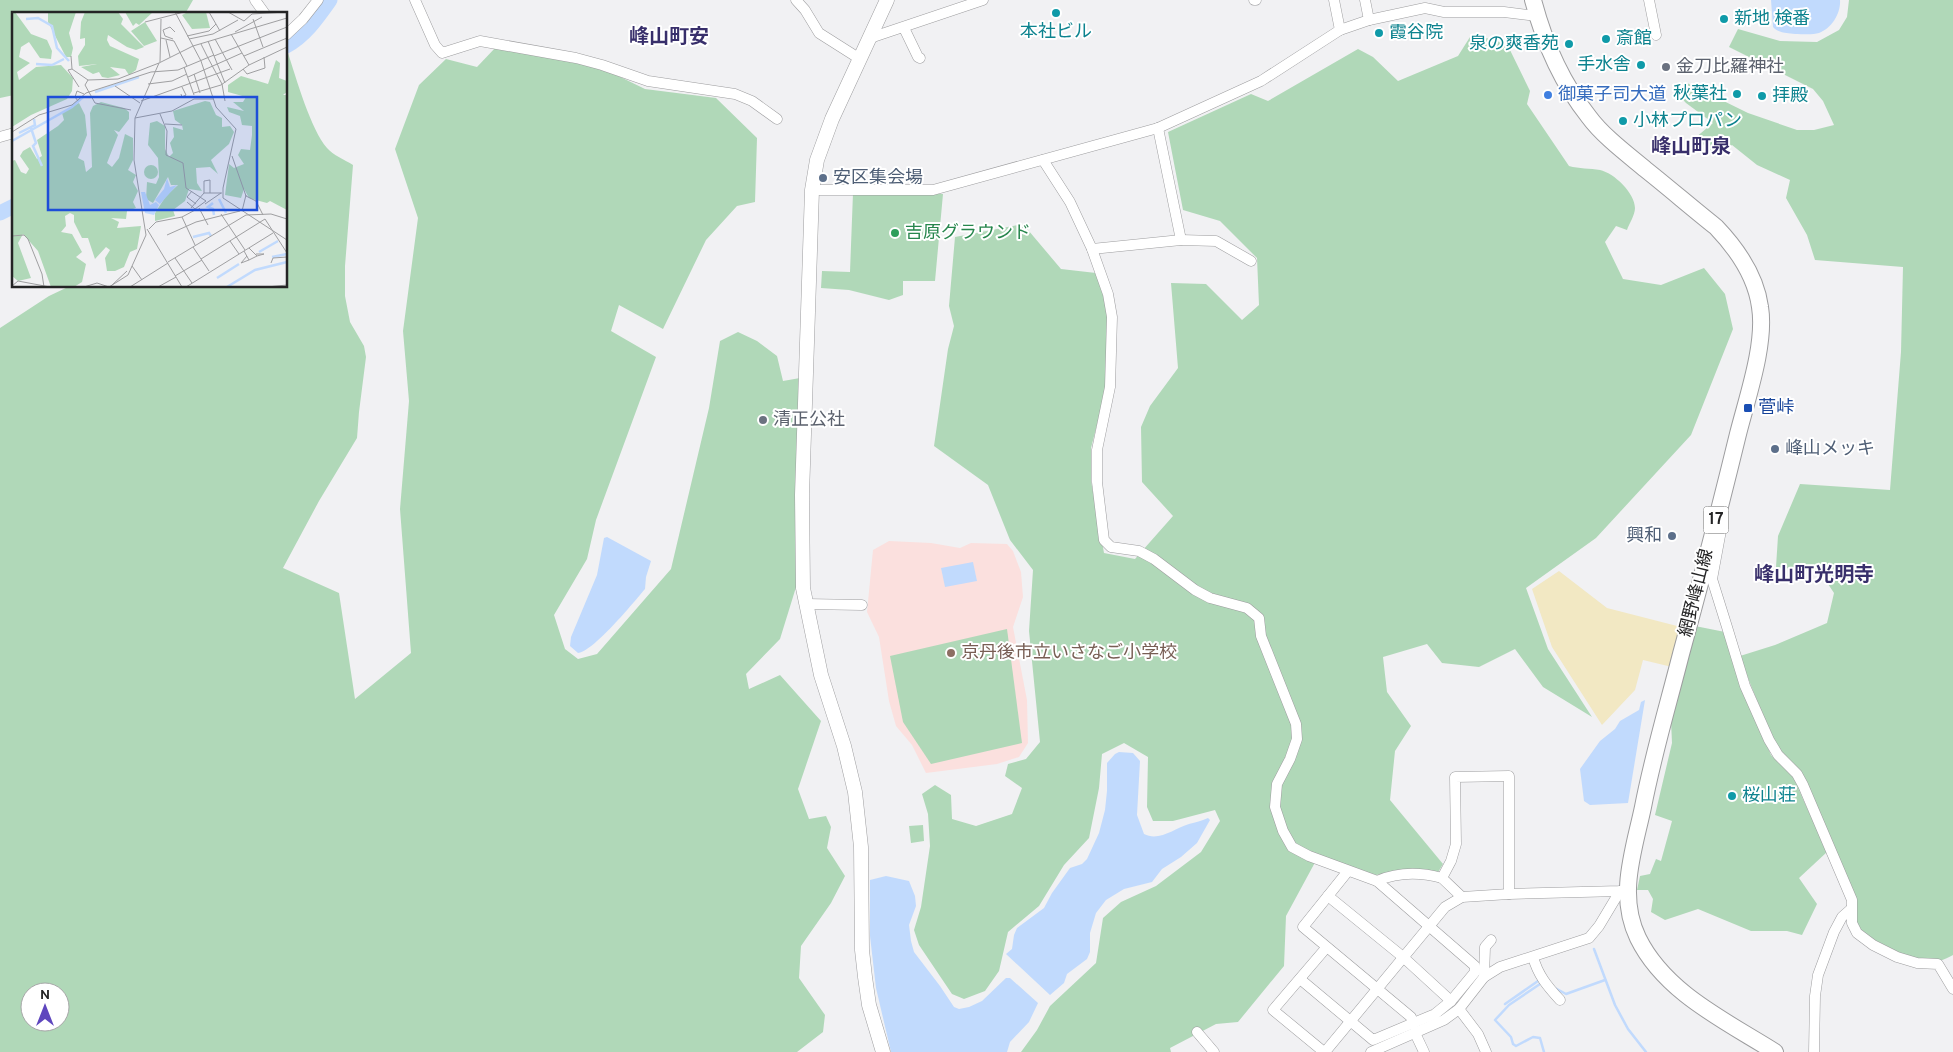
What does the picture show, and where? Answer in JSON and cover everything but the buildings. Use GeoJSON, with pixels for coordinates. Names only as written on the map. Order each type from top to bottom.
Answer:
{"type":"FeatureCollection","features":[{"type":"Feature","properties":{"kind":"main road","name":"網野峰山線"},"geometry":{"type":"LineString","coordinates":[[1535,8],[1553,56],[1572,94],[1590,119],[1624,152],[1716,227],[1736,250],[1754,285],[1761,309],[1760,345],[1649,776],[1624,891],[1632,924],[1639,939],[1661,971],[1678,988],[1775,1052]]}},
{"type":"Feature","properties":{"kind":"street"},"geometry":{"type":"LineString","coordinates":[[255,0],[264,12]]}},
{"type":"Feature","properties":{"kind":"street"},"geometry":{"type":"LineString","coordinates":[[288,33],[303,20],[318,0]]}},
{"type":"Feature","properties":{"kind":"street"},"geometry":{"type":"LineString","coordinates":[[415,0],[435,46],[442,53],[480,42],[576,58],[648,81],[735,94],[752,101],[777,119]]}},
{"type":"Feature","properties":{"kind":"street"},"geometry":{"type":"LineString","coordinates":[[796,0],[805,10],[819,33],[860,59]]}},
{"type":"Feature","properties":{"kind":"street"},"geometry":{"type":"LineString","coordinates":[[879,1048],[870,1005],[862,950],[861,847],[855,792],[844,746],[821,675],[803,588],[802,495],[812,190],[817,160],[832,119],[887,0]]}},
{"type":"Feature","properties":{"kind":"street"},"geometry":{"type":"LineString","coordinates":[[870,38],[983,0]]}},
{"type":"Feature","properties":{"kind":"street"},"geometry":{"type":"LineString","coordinates":[[1334,0],[1340,30]]}},
{"type":"Feature","properties":{"kind":"street"},"geometry":{"type":"LineString","coordinates":[[1365,0],[1369,20]]}},
{"type":"Feature","properties":{"kind":"street"},"geometry":{"type":"LineString","coordinates":[[1649,0],[1656,35]]}},
{"type":"Feature","properties":{"kind":"street"},"geometry":{"type":"LineString","coordinates":[[812,190],[933,190],[1158,128],[1261,81],[1340,30],[1424,4],[1444,12],[1504,12],[1535,8]]}},
{"type":"Feature","properties":{"kind":"street"},"geometry":{"type":"LineString","coordinates":[[904,28],[920,58]]}},
{"type":"Feature","properties":{"kind":"street"},"geometry":{"type":"LineString","coordinates":[[1158,128],[1181,240]]}},
{"type":"Feature","properties":{"kind":"street"},"geometry":{"type":"LineString","coordinates":[[1043,160],[1070,202],[1092,249],[1108,294],[1112,317],[1110,387],[1097,450],[1097,482],[1104,540],[1111,547],[1139,551],[1154,559],[1195,590],[1210,598],[1247,608],[1259,618],[1261,636],[1296,724],[1297,739],[1290,759],[1277,784],[1275,807],[1283,832],[1292,847],[1309,856],[1377,881],[1475,966],[1475,972],[1452,1001],[1384,1049],[1371,1052]]}},
{"type":"Feature","properties":{"kind":"street"},"geometry":{"type":"LineString","coordinates":[[1092,249],[1181,240],[1216,241],[1251,261]]}},
{"type":"Feature","properties":{"kind":"street"},"geometry":{"type":"LineString","coordinates":[[1721,502],[1724,518],[1712,579],[1745,686],[1769,740],[1778,755],[1797,774],[1803,785],[1852,900],[1852,923],[1857,933],[1873,946],[1917,963],[1938,964],[1953,988]]}},
{"type":"Feature","properties":{"kind":"street"},"geometry":{"type":"LineString","coordinates":[[806,604],[862,605]]}},
{"type":"Feature","properties":{"kind":"street"},"geometry":{"type":"LineString","coordinates":[[1442,878],[1451,861],[1456,844],[1455,777],[1509,776],[1509,894]]}},
{"type":"Feature","properties":{"kind":"street"},"geometry":{"type":"LineString","coordinates":[[1348,871],[1303,927],[1326,948],[1412,1017],[1414,1029],[1424,1052]]}},
{"type":"Feature","properties":{"kind":"street"},"geometry":{"type":"LineString","coordinates":[[1377,881],[1399,874],[1416,873],[1442,878],[1462,897]]}},
{"type":"Feature","properties":{"kind":"street"},"geometry":{"type":"LineString","coordinates":[[1326,948],[1273,1010],[1325,1052],[1428,926],[1445,907],[1462,897],[1624,891]]}},
{"type":"Feature","properties":{"kind":"street"},"geometry":{"type":"LineString","coordinates":[[1300,979],[1373,1040],[1414,1029],[1444,1020],[1460,1009],[1484,977],[1500,967],[1588,938],[1624,891]]}},
{"type":"Feature","properties":{"kind":"street"},"geometry":{"type":"LineString","coordinates":[[1328,896],[1403,957],[1452,1001]]}},
{"type":"Feature","properties":{"kind":"street"},"geometry":{"type":"LineString","coordinates":[[1814,1052],[1818,975],[1834,932],[1842,917],[1851,909]]}},
{"type":"Feature","properties":{"kind":"street"},"geometry":{"type":"LineString","coordinates":[[1484,977],[1485,947],[1491,940]]}},
{"type":"Feature","properties":{"kind":"street"},"geometry":{"type":"LineString","coordinates":[[1533,956],[1537,972],[1545,985],[1560,1000]]}},
{"type":"Feature","properties":{"kind":"street"},"geometry":{"type":"LineString","coordinates":[[1460,1009],[1478,1034],[1486,1052]]}},
{"type":"Feature","properties":{"kind":"street"},"geometry":{"type":"LineString","coordinates":[[1197,1032],[1214,1052]]}},
{"type":"Feature","properties":{"kind":"shaded area","name":"京丹後市立いさなご小学校"},"geometry":{"type":"Polygon","coordinates":[[[889,541],[931,543],[960,548],[971,543],[1007,544],[1013,551],[1021,572],[1023,597],[1013,627],[1027,700],[1028,743],[1019,757],[997,764],[926,773],[912,745],[896,726],[889,701],[879,637],[867,612],[873,550],[889,541]]]}},
{"type":"Feature","properties":{"kind":"green space"},"geometry":{"type":"Polygon","coordinates":[[[0,0],[193,0],[186,12],[12,12],[12,95],[0,98],[0,0]]]}},
{"type":"Feature","properties":{"kind":"green space"},"geometry":{"type":"Polygon","coordinates":[[[1849,0],[1953,0],[1953,955],[1939,961],[1919,960],[1895,953],[1873,942],[1859,929],[1856,918],[1855,899],[1779,749],[1740,656],[1775,645],[1827,623],[1834,593],[1820,572],[1776,567],[1778,536],[1800,484],[1890,490],[1901,352],[1903,267],[1815,260],[1807,235],[1786,198],[1790,180],[1757,165],[1732,145],[1717,155],[1695,138],[1713,123],[1686,103],[1676,92],[1685,82],[1748,113],[1797,130],[1814,130],[1834,125],[1823,101],[1813,89],[1729,47],[1738,29],[1780,41],[1817,42],[1839,30],[1847,17],[1849,0]]]}},
{"type":"Feature","properties":{"kind":"green space"},"geometry":{"type":"Polygon","coordinates":[[[1470,37],[1495,39],[1510,50],[1530,91],[1527,104],[1569,166],[1606,172],[1617,179],[1632,196],[1635,211],[1627,230],[1616,226],[1605,242],[1623,279],[1661,285],[1704,268],[1725,294],[1733,329],[1691,435],[1596,538],[1526,588],[1548,649],[1592,717],[1543,687],[1515,649],[1479,667],[1442,663],[1427,644],[1383,657],[1387,692],[1411,726],[1395,751],[1390,800],[1443,864],[1437,874],[1399,871],[1376,875],[1347,867],[1319,855],[1286,916],[1284,966],[1238,1022],[1216,1024],[1170,1048],[1171,1052],[1021,1052],[1037,1030],[1050,1006],[1096,963],[1103,918],[1121,902],[1156,886],[1201,852],[1220,821],[1215,810],[1173,821],[1153,821],[1147,807],[1148,757],[1124,743],[1102,754],[1099,788],[1089,838],[1064,865],[1039,906],[1008,932],[999,971],[985,991],[964,999],[952,994],[919,945],[914,930],[921,907],[930,846],[928,814],[922,794],[935,785],[951,795],[952,819],[976,826],[1012,814],[1022,788],[1005,776],[1008,764],[1026,759],[1040,742],[1029,631],[1033,570],[1010,540],[988,485],[934,446],[948,349],[954,326],[949,306],[955,237],[1023,224],[1061,269],[1096,273],[1105,294],[1109,317],[1107,386],[1091,448],[1091,481],[1104,553],[1135,559],[1173,516],[1142,482],[1141,427],[1150,406],[1178,368],[1171,283],[1206,284],[1242,320],[1259,305],[1257,258],[1220,221],[1183,210],[1168,132],[1251,94],[1268,101],[1358,49],[1373,57],[1398,81],[1458,56],[1470,37]]]}},
{"type":"Feature","properties":{"kind":"green space"},"geometry":{"type":"Polygon","coordinates":[[[496,47],[604,69],[645,89],[716,98],[757,138],[755,202],[737,206],[706,240],[663,329],[619,305],[611,331],[656,357],[596,520],[587,559],[554,615],[565,649],[578,659],[597,654],[671,569],[709,408],[720,341],[738,332],[757,341],[777,356],[783,381],[800,378],[797,584],[780,639],[746,674],[749,689],[780,675],[821,721],[798,789],[809,819],[826,816],[831,827],[827,848],[845,876],[831,903],[801,946],[799,978],[825,1015],[823,1032],[797,1052],[0,1052],[0,328],[49,296],[66,288],[288,288],[288,53],[304,103],[321,140],[332,153],[353,165],[345,266],[345,296],[350,322],[364,346],[366,357],[357,438],[319,501],[283,568],[339,593],[355,699],[411,653],[400,509],[409,401],[403,331],[418,218],[395,149],[419,85],[446,59],[477,67],[496,47]]]}},
{"type":"Feature","properties":{"kind":"green space","name":"吉原グラウンド"},"geometry":{"type":"Polygon","coordinates":[[[853,193],[943,194],[935,281],[903,281],[903,295],[889,300],[849,290],[821,288],[822,271],[850,272],[853,193]]]}},
{"type":"Feature","properties":{"kind":"green space"},"geometry":{"type":"Polygon","coordinates":[[[1695,626],[1725,632],[1743,690],[1771,755],[1793,777],[1827,852],[1799,878],[1817,904],[1802,935],[1787,931],[1751,931],[1698,909],[1665,920],[1651,912],[1653,899],[1648,890],[1637,890],[1640,876],[1650,874],[1656,859],[1661,861],[1672,821],[1655,815],[1672,743],[1671,721],[1695,626]]]}},
{"type":"Feature","properties":{"kind":"green space"},"geometry":{"type":"Polygon","coordinates":[[[1007,629],[1022,743],[931,764],[903,722],[890,656],[1007,629]]]}},
{"type":"Feature","properties":{"kind":"green space"},"geometry":{"type":"Polygon","coordinates":[[[923,825],[924,841],[911,843],[909,826],[923,825]]]}},
{"type":"Feature","properties":{"kind":"sand"},"geometry":{"type":"Polygon","coordinates":[[[1559,571],[1607,608],[1681,627],[1672,667],[1643,660],[1635,690],[1602,725],[1552,647],[1532,589],[1559,571]]]}},
{"type":"Feature","properties":{"kind":"water"},"geometry":{"type":"Polygon","coordinates":[[[1771,0],[1840,0],[1840,5],[1832,24],[1824,31],[1814,34],[1795,34],[1780,32],[1773,27],[1771,0]]]}},
{"type":"Feature","properties":{"kind":"water"},"geometry":{"type":"Polygon","coordinates":[[[607,537],[651,561],[646,577],[645,589],[603,636],[578,653],[570,646],[571,637],[597,575],[604,538],[607,537]]]}},
{"type":"Feature","properties":{"kind":"water"},"geometry":{"type":"Polygon","coordinates":[[[973,562],[977,581],[945,587],[941,568],[973,562]]]}},
{"type":"Feature","properties":{"kind":"water"},"geometry":{"type":"Polygon","coordinates":[[[1645,700],[1628,803],[1590,805],[1584,801],[1580,769],[1600,741],[1615,729],[1620,721],[1639,710],[1641,702],[1645,700]]]}},
{"type":"Feature","properties":{"kind":"water"},"geometry":{"type":"Polygon","coordinates":[[[1119,752],[1133,753],[1140,761],[1137,815],[1144,834],[1155,836],[1167,834],[1208,818],[1210,820],[1197,843],[1181,857],[1162,869],[1152,882],[1124,889],[1106,900],[1096,913],[1090,933],[1090,952],[1087,959],[1067,974],[1064,983],[1050,995],[1006,954],[1012,949],[1017,928],[1044,908],[1070,868],[1082,864],[1087,859],[1099,833],[1105,810],[1107,763],[1119,752]]]}},
{"type":"Feature","properties":{"kind":"water"},"geometry":{"type":"Polygon","coordinates":[[[886,876],[909,881],[915,896],[916,906],[909,925],[914,952],[954,1007],[959,1009],[969,1007],[982,1001],[1006,978],[1010,978],[1038,1003],[1029,1022],[1010,1042],[1007,1052],[891,1052],[876,988],[870,936],[870,880],[886,876]]]}},
{"type":"Feature","properties":{"kind":"waterway"},"geometry":{"type":"LineString","coordinates":[[288,45],[305,32],[330,0]]}},
{"type":"Feature","properties":{"kind":"waterway"},"geometry":{"type":"LineString","coordinates":[[0,213],[12,207]]}},
{"type":"Feature","properties":{"kind":"waterway"},"geometry":{"type":"LineString","coordinates":[[1594,949],[1615,1005],[1628,1029],[1646,1052]]}},
{"type":"Feature","properties":{"kind":"waterway"},"geometry":{"type":"LineString","coordinates":[[1555,988],[1566,994],[1605,980]]}},
{"type":"Feature","properties":{"kind":"waterway"},"geometry":{"type":"LineString","coordinates":[[1505,1004],[1538,981]]}},
{"type":"Feature","properties":{"kind":"waterway"},"geometry":{"type":"LineString","coordinates":[[1540,984],[1509,1005],[1495,1020],[1511,1037],[1513,1044],[1516,1046],[1533,1037],[1540,1038],[1544,1052]]}},
{"type":"Feature","properties":{"kind":"place","name":"本社ビル"},"geometry":{"type":"Point","coordinates":[1056,13]}},
{"type":"Feature","properties":{"kind":"place","name":"新地 検番"},"geometry":{"type":"Point","coordinates":[1724,19]}},
{"type":"Feature","properties":{"kind":"place","name":"霞谷院"},"geometry":{"type":"Point","coordinates":[1379,33]}},
{"type":"Feature","properties":{"kind":"place","name":"斎館"},"geometry":{"type":"Point","coordinates":[1606,39]}},
{"type":"Feature","properties":{"kind":"place","name":"泉の爽香苑"},"geometry":{"type":"Point","coordinates":[1569,44]}},
{"type":"Feature","properties":{"kind":"place","name":"手水舎"},"geometry":{"type":"Point","coordinates":[1641,65]}},
{"type":"Feature","properties":{"kind":"place","name":"金刀比羅神社"},"geometry":{"type":"Point","coordinates":[1666,67]}},
{"type":"Feature","properties":{"kind":"place","name":"秋葉社"},"geometry":{"type":"Point","coordinates":[1737,94]}},
{"type":"Feature","properties":{"kind":"place","name":"御菓子司大道"},"geometry":{"type":"Point","coordinates":[1548,95]}},
{"type":"Feature","properties":{"kind":"place","name":"拝殿"},"geometry":{"type":"Point","coordinates":[1762,96]}},
{"type":"Feature","properties":{"kind":"place","name":"小林プロパン"},"geometry":{"type":"Point","coordinates":[1623,121]}},
{"type":"Feature","properties":{"kind":"place","name":"安区集会場"},"geometry":{"type":"Point","coordinates":[823,178]}},
{"type":"Feature","properties":{"kind":"place","name":"吉原グラウンド"},"geometry":{"type":"Point","coordinates":[895,233]}},
{"type":"Feature","properties":{"kind":"place","name":"菅峠"},"geometry":{"type":"Point","coordinates":[1748,408]}},
{"type":"Feature","properties":{"kind":"place","name":"清正公社"},"geometry":{"type":"Point","coordinates":[763,420]}},
{"type":"Feature","properties":{"kind":"place","name":"峰山メッキ"},"geometry":{"type":"Point","coordinates":[1775,449]}},
{"type":"Feature","properties":{"kind":"place","name":"興和"},"geometry":{"type":"Point","coordinates":[1672,536]}},
{"type":"Feature","properties":{"kind":"place","name":"京丹後市立いさなご小学校"},"geometry":{"type":"Point","coordinates":[951,653]}},
{"type":"Feature","properties":{"kind":"place","name":"桜山荘"},"geometry":{"type":"Point","coordinates":[1732,796]}},
{"type":"Feature","properties":{"kind":"district","name":"峰山町安"},"geometry":{"type":"Point","coordinates":[669,38]}},
{"type":"Feature","properties":{"kind":"district","name":"峰山町泉"},"geometry":{"type":"Point","coordinates":[1691,148]}},
{"type":"Feature","properties":{"kind":"district","name":"峰山町光明寺"},"geometry":{"type":"Point","coordinates":[1814,576]}}]}
